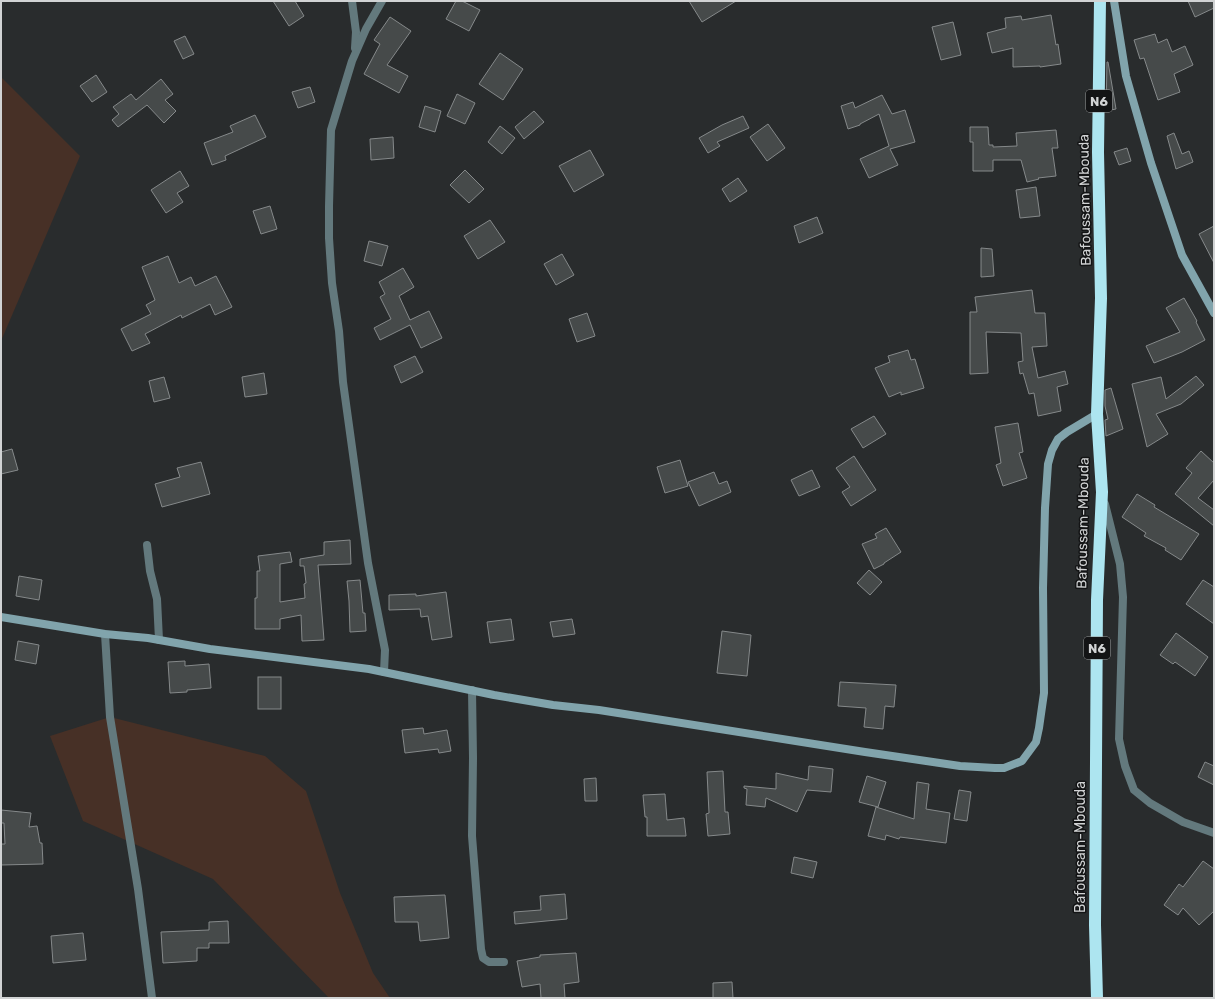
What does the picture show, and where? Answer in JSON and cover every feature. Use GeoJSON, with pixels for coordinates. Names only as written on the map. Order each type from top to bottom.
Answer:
{"type":"FeatureCollection","features":[{"type":"Feature","properties":{"kind":"highway","name":"Bafoussam-Mbouda"},"geometry":{"type":"LineString","coordinates":[[1097,998],[1095,925],[1097,600],[1102,492],[1097,414],[1101,298],[1098,159],[1100,1]]}},
{"type":"Feature","properties":{"kind":"street"},"geometry":{"type":"LineString","coordinates":[[352,1],[356,32],[354,55]]}},
{"type":"Feature","properties":{"kind":"street"},"geometry":{"type":"LineString","coordinates":[[382,1],[366,29],[354,55],[331,130],[329,168],[329,238],[332,283],[339,331],[343,382],[368,563],[385,650],[384,672]]}},
{"type":"Feature","properties":{"kind":"street"},"geometry":{"type":"LineString","coordinates":[[1114,1],[1126,76],[1151,163],[1182,255],[1214,313]]}},
{"type":"Feature","properties":{"kind":"street"},"geometry":{"type":"LineString","coordinates":[[1,617],[105,634],[159,640],[210,649],[304,660],[384,672],[553,705],[599,710],[929,762],[995,768],[1013,765],[1022,760],[1036,742],[1040,728],[1044,693],[1043,574],[1048,464],[1052,450],[1058,439],[1097,414]]}},
{"type":"Feature","properties":{"kind":"street"},"geometry":{"type":"LineString","coordinates":[[1102,492],[1120,564],[1123,597],[1119,739],[1125,766],[1134,790],[1150,803],[1183,822],[1214,833]]}},
{"type":"Feature","properties":{"kind":"street"},"geometry":{"type":"LineString","coordinates":[[147,545],[150,571],[156,599],[159,640]]}},
{"type":"Feature","properties":{"kind":"street"},"geometry":{"type":"LineString","coordinates":[[105,634],[110,716],[138,889],[152,998]]}},
{"type":"Feature","properties":{"kind":"street"},"geometry":{"type":"LineString","coordinates":[[472,690],[472,836],[481,950],[483,958],[489,962],[504,962]]}},
{"type":"Feature","properties":{"kind":"shaded area"},"geometry":{"type":"Polygon","coordinates":[[[1,77],[80,156],[1,341],[1,77]]]}},
{"type":"Feature","properties":{"kind":"shaded area"},"geometry":{"type":"Polygon","coordinates":[[[110,717],[265,756],[306,791],[340,893],[373,973],[390,998],[329,998],[213,879],[83,821],[50,736],[110,717]]]}},
{"type":"Feature","properties":{"kind":"building"},"geometry":{"type":"Polygon","coordinates":[[[273,1],[295,1],[304,16],[289,26],[273,1]]]}},
{"type":"Feature","properties":{"kind":"building"},"geometry":{"type":"Polygon","coordinates":[[[456,1],[462,1],[480,10],[469,31],[446,19],[456,1]]]}},
{"type":"Feature","properties":{"kind":"building"},"geometry":{"type":"Polygon","coordinates":[[[689,1],[736,1],[702,22],[689,1]]]}},
{"type":"Feature","properties":{"kind":"building"},"geometry":{"type":"Polygon","coordinates":[[[1188,1],[1214,1],[1214,8],[1195,17],[1188,1]]]}},
{"type":"Feature","properties":{"kind":"building"},"geometry":{"type":"Polygon","coordinates":[[[1051,15],[1061,64],[1040,67],[1013,67],[1013,48],[992,53],[987,33],[1006,28],[1005,18],[1021,16],[1022,20],[1051,15]]]}},
{"type":"Feature","properties":{"kind":"building"},"geometry":{"type":"Polygon","coordinates":[[[390,17],[411,31],[387,65],[408,76],[399,93],[364,74],[380,44],[374,40],[390,17]]]}},
{"type":"Feature","properties":{"kind":"building"},"geometry":{"type":"Polygon","coordinates":[[[953,22],[961,55],[941,60],[932,27],[953,22]]]}},
{"type":"Feature","properties":{"kind":"building"},"geometry":{"type":"Polygon","coordinates":[[[1155,34],[1158,43],[1167,39],[1172,52],[1185,46],[1193,65],[1174,74],[1180,92],[1158,100],[1144,58],[1140,59],[1134,40],[1155,34]]]}},
{"type":"Feature","properties":{"kind":"building"},"geometry":{"type":"Polygon","coordinates":[[[185,36],[194,54],[183,59],[174,41],[185,36]]]}},
{"type":"Feature","properties":{"kind":"building"},"geometry":{"type":"Polygon","coordinates":[[[500,53],[523,69],[503,100],[479,84],[500,53]]]}},
{"type":"Feature","properties":{"kind":"building"},"geometry":{"type":"Polygon","coordinates":[[[1107,62],[1116,109],[1106,111],[1107,62]]]}},
{"type":"Feature","properties":{"kind":"building"},"geometry":{"type":"Polygon","coordinates":[[[96,75],[107,92],[92,102],[80,86],[96,75]]]}},
{"type":"Feature","properties":{"kind":"building"},"geometry":{"type":"Polygon","coordinates":[[[161,79],[173,94],[165,100],[176,111],[164,123],[147,105],[118,127],[112,120],[119,114],[113,107],[131,94],[136,100],[161,79]]]}},
{"type":"Feature","properties":{"kind":"building"},"geometry":{"type":"Polygon","coordinates":[[[310,87],[315,102],[298,108],[292,92],[310,87]]]}},
{"type":"Feature","properties":{"kind":"building"},"geometry":{"type":"Polygon","coordinates":[[[457,94],[475,103],[465,124],[447,116],[457,94]]]}},
{"type":"Feature","properties":{"kind":"building"},"geometry":{"type":"Polygon","coordinates":[[[882,95],[892,114],[905,110],[915,142],[890,149],[898,165],[869,178],[860,159],[889,146],[879,114],[860,125],[848,129],[841,106],[853,102],[855,108],[882,95]]]}},
{"type":"Feature","properties":{"kind":"building"},"geometry":{"type":"Polygon","coordinates":[[[425,106],[441,111],[435,132],[419,127],[425,106]]]}},
{"type":"Feature","properties":{"kind":"building"},"geometry":{"type":"Polygon","coordinates":[[[534,111],[544,122],[524,139],[515,127],[534,111]]]}},
{"type":"Feature","properties":{"kind":"building"},"geometry":{"type":"Polygon","coordinates":[[[255,115],[266,137],[225,156],[226,160],[212,165],[204,143],[233,132],[230,126],[255,115]]]}},
{"type":"Feature","properties":{"kind":"building"},"geometry":{"type":"Polygon","coordinates":[[[743,116],[749,128],[717,142],[720,146],[708,153],[699,138],[722,125],[743,116]]]}},
{"type":"Feature","properties":{"kind":"building"},"geometry":{"type":"Polygon","coordinates":[[[768,124],[785,148],[767,161],[750,137],[768,124]]]}},
{"type":"Feature","properties":{"kind":"building"},"geometry":{"type":"Polygon","coordinates":[[[500,126],[515,138],[502,154],[488,142],[500,126]]]}},
{"type":"Feature","properties":{"kind":"building"},"geometry":{"type":"Polygon","coordinates":[[[970,127],[988,127],[989,145],[993,145],[993,147],[1017,146],[1016,133],[1056,130],[1058,148],[1052,148],[1056,176],[1038,178],[1039,179],[1027,182],[1021,160],[993,160],[993,171],[973,171],[973,142],[970,142],[970,127]]]}},
{"type":"Feature","properties":{"kind":"building"},"geometry":{"type":"Polygon","coordinates":[[[1174,133],[1182,154],[1189,151],[1193,162],[1176,169],[1167,136],[1174,133]]]}},
{"type":"Feature","properties":{"kind":"building"},"geometry":{"type":"Polygon","coordinates":[[[393,137],[394,158],[371,160],[370,139],[393,137]]]}},
{"type":"Feature","properties":{"kind":"building"},"geometry":{"type":"Polygon","coordinates":[[[1127,148],[1131,161],[1119,165],[1114,152],[1127,148]]]}},
{"type":"Feature","properties":{"kind":"building"},"geometry":{"type":"Polygon","coordinates":[[[590,150],[604,175],[574,192],[559,166],[590,150]]]}},
{"type":"Feature","properties":{"kind":"building"},"geometry":{"type":"Polygon","coordinates":[[[465,170],[484,189],[469,203],[450,185],[465,170]]]}},
{"type":"Feature","properties":{"kind":"building"},"geometry":{"type":"Polygon","coordinates":[[[180,171],[189,186],[177,193],[183,202],[166,213],[151,190],[180,171]]]}},
{"type":"Feature","properties":{"kind":"building"},"geometry":{"type":"Polygon","coordinates":[[[738,178],[747,191],[730,202],[722,189],[738,178]]]}},
{"type":"Feature","properties":{"kind":"building"},"geometry":{"type":"Polygon","coordinates":[[[1036,187],[1040,216],[1020,218],[1016,190],[1036,187]]]}},
{"type":"Feature","properties":{"kind":"building"},"geometry":{"type":"Polygon","coordinates":[[[270,206],[277,229],[261,234],[253,211],[270,206]]]}},
{"type":"Feature","properties":{"kind":"building"},"geometry":{"type":"Polygon","coordinates":[[[817,217],[823,233],[799,243],[794,226],[817,217]]]}},
{"type":"Feature","properties":{"kind":"building"},"geometry":{"type":"Polygon","coordinates":[[[490,220],[505,242],[478,259],[464,236],[490,220]]]}},
{"type":"Feature","properties":{"kind":"building"},"geometry":{"type":"Polygon","coordinates":[[[1214,226],[1214,263],[1199,234],[1214,226]]]}},
{"type":"Feature","properties":{"kind":"building"},"geometry":{"type":"Polygon","coordinates":[[[369,241],[388,246],[382,266],[364,261],[369,241]]]}},
{"type":"Feature","properties":{"kind":"building"},"geometry":{"type":"Polygon","coordinates":[[[981,248],[992,249],[994,276],[981,277],[981,248]]]}},
{"type":"Feature","properties":{"kind":"building"},"geometry":{"type":"Polygon","coordinates":[[[562,254],[574,275],[556,285],[544,264],[562,254]]]}},
{"type":"Feature","properties":{"kind":"building"},"geometry":{"type":"Polygon","coordinates":[[[168,256],[179,283],[191,277],[195,286],[216,276],[232,307],[215,315],[210,304],[182,318],[181,315],[145,334],[150,343],[132,351],[121,329],[151,314],[146,305],[155,300],[142,267],[168,256]]]}},
{"type":"Feature","properties":{"kind":"building"},"geometry":{"type":"Polygon","coordinates":[[[403,268],[414,287],[399,296],[410,320],[429,311],[442,338],[421,348],[410,325],[380,340],[374,328],[391,319],[380,297],[385,294],[379,282],[403,268]]]}},
{"type":"Feature","properties":{"kind":"building"},"geometry":{"type":"Polygon","coordinates":[[[1032,290],[1035,313],[1045,313],[1047,346],[1032,347],[1038,378],[1065,371],[1068,384],[1057,387],[1061,411],[1038,416],[1034,393],[1029,394],[1023,373],[1020,374],[1018,362],[1023,361],[1021,333],[986,332],[988,373],[970,374],[970,312],[977,312],[975,297],[1032,290]]]}},
{"type":"Feature","properties":{"kind":"building"},"geometry":{"type":"Polygon","coordinates":[[[1184,298],[1197,321],[1196,322],[1205,340],[1182,352],[1154,363],[1146,346],[1180,332],[1166,308],[1184,298]]]}},
{"type":"Feature","properties":{"kind":"building"},"geometry":{"type":"Polygon","coordinates":[[[587,313],[595,336],[577,342],[569,319],[587,313]]]}},
{"type":"Feature","properties":{"kind":"building"},"geometry":{"type":"Polygon","coordinates":[[[908,350],[911,360],[915,359],[924,388],[901,395],[901,392],[889,397],[875,368],[890,362],[888,356],[908,350]]]}},
{"type":"Feature","properties":{"kind":"building"},"geometry":{"type":"Polygon","coordinates":[[[415,356],[423,372],[401,383],[394,366],[415,356]]]}},
{"type":"Feature","properties":{"kind":"building"},"geometry":{"type":"Polygon","coordinates":[[[264,373],[267,394],[245,397],[242,377],[264,373]]]}},
{"type":"Feature","properties":{"kind":"building"},"geometry":{"type":"Polygon","coordinates":[[[1196,376],[1204,385],[1181,404],[1156,414],[1168,434],[1147,447],[1132,384],[1161,377],[1166,399],[1196,376]]]}},
{"type":"Feature","properties":{"kind":"building"},"geometry":{"type":"Polygon","coordinates":[[[164,377],[170,398],[154,402],[149,381],[164,377]]]}},
{"type":"Feature","properties":{"kind":"building"},"geometry":{"type":"Polygon","coordinates":[[[1111,388],[1123,429],[1106,436],[1105,420],[1108,419],[1105,406],[1105,390],[1111,388]]]}},
{"type":"Feature","properties":{"kind":"building"},"geometry":{"type":"Polygon","coordinates":[[[874,416],[886,434],[863,448],[851,429],[874,416]]]}},
{"type":"Feature","properties":{"kind":"building"},"geometry":{"type":"Polygon","coordinates":[[[1018,423],[1023,452],[1019,453],[1027,478],[1003,486],[996,465],[1001,463],[995,427],[1018,423]]]}},
{"type":"Feature","properties":{"kind":"building"},"geometry":{"type":"Polygon","coordinates":[[[12,449],[18,470],[1,474],[1,452],[12,449]]]}},
{"type":"Feature","properties":{"kind":"building"},"geometry":{"type":"Polygon","coordinates":[[[1201,451],[1214,463],[1214,480],[1198,498],[1214,510],[1214,526],[1175,494],[1192,473],[1186,468],[1201,451]]]}},
{"type":"Feature","properties":{"kind":"building"},"geometry":{"type":"Polygon","coordinates":[[[854,456],[876,490],[851,506],[842,492],[850,487],[836,468],[854,456]]]}},
{"type":"Feature","properties":{"kind":"building"},"geometry":{"type":"Polygon","coordinates":[[[680,460],[688,486],[665,493],[657,467],[680,460]]]}},
{"type":"Feature","properties":{"kind":"building"},"geometry":{"type":"Polygon","coordinates":[[[201,462],[210,494],[162,507],[155,484],[180,477],[177,468],[201,462]]]}},
{"type":"Feature","properties":{"kind":"building"},"geometry":{"type":"Polygon","coordinates":[[[812,470],[820,487],[799,496],[791,480],[812,470]]]}},
{"type":"Feature","properties":{"kind":"building"},"geometry":{"type":"Polygon","coordinates":[[[714,472],[719,484],[727,481],[731,492],[699,506],[688,482],[714,472]]]}},
{"type":"Feature","properties":{"kind":"building"},"geometry":{"type":"Polygon","coordinates":[[[1137,494],[1155,505],[1154,507],[1199,534],[1181,560],[1165,550],[1166,548],[1144,536],[1146,533],[1122,517],[1137,494]]]}},
{"type":"Feature","properties":{"kind":"building"},"geometry":{"type":"Polygon","coordinates":[[[886,528],[901,552],[874,569],[862,544],[877,538],[875,534],[886,528]]]}},
{"type":"Feature","properties":{"kind":"building"},"geometry":{"type":"Polygon","coordinates":[[[350,540],[351,564],[318,565],[324,640],[302,641],[301,615],[280,619],[280,629],[255,629],[257,571],[260,571],[258,556],[290,552],[292,562],[280,564],[280,602],[305,598],[304,584],[306,583],[304,566],[300,566],[300,559],[324,555],[324,542],[350,540]]]}},
{"type":"Feature","properties":{"kind":"building"},"geometry":{"type":"Polygon","coordinates":[[[869,570],[882,582],[870,595],[857,583],[869,570]]]}},
{"type":"Feature","properties":{"kind":"building"},"geometry":{"type":"Polygon","coordinates":[[[19,576],[42,580],[39,600],[16,596],[19,576]]]}},
{"type":"Feature","properties":{"kind":"building"},"geometry":{"type":"Polygon","coordinates":[[[360,580],[366,631],[350,632],[347,581],[360,580]]]}},
{"type":"Feature","properties":{"kind":"building"},"geometry":{"type":"Polygon","coordinates":[[[1203,580],[1214,587],[1214,624],[1186,604],[1203,580]]]}},
{"type":"Feature","properties":{"kind":"building"},"geometry":{"type":"Polygon","coordinates":[[[446,592],[452,637],[432,640],[428,616],[421,617],[420,609],[389,610],[389,595],[416,594],[416,596],[446,592]]]}},
{"type":"Feature","properties":{"kind":"building"},"geometry":{"type":"Polygon","coordinates":[[[511,619],[514,640],[490,643],[487,622],[511,619]]]}},
{"type":"Feature","properties":{"kind":"building"},"geometry":{"type":"Polygon","coordinates":[[[572,619],[575,634],[553,637],[550,622],[572,619]]]}},
{"type":"Feature","properties":{"kind":"building"},"geometry":{"type":"Polygon","coordinates":[[[722,631],[751,635],[747,676],[717,673],[722,631]]]}},
{"type":"Feature","properties":{"kind":"building"},"geometry":{"type":"Polygon","coordinates":[[[1176,633],[1208,657],[1195,676],[1175,662],[1173,664],[1160,655],[1176,633]]]}},
{"type":"Feature","properties":{"kind":"building"},"geometry":{"type":"Polygon","coordinates":[[[18,641],[39,645],[36,664],[15,660],[18,641]]]}},
{"type":"Feature","properties":{"kind":"building"},"geometry":{"type":"Polygon","coordinates":[[[185,661],[185,666],[209,664],[211,688],[170,693],[168,662],[185,661]]]}},
{"type":"Feature","properties":{"kind":"building"},"geometry":{"type":"Polygon","coordinates":[[[258,677],[281,677],[281,709],[258,709],[258,677]]]}},
{"type":"Feature","properties":{"kind":"building"},"geometry":{"type":"Polygon","coordinates":[[[840,682],[896,685],[894,707],[885,706],[883,729],[864,727],[866,708],[838,706],[840,682]]]}},
{"type":"Feature","properties":{"kind":"building"},"geometry":{"type":"Polygon","coordinates":[[[423,728],[424,734],[447,730],[451,751],[439,753],[438,749],[405,753],[402,730],[423,728]]]}},
{"type":"Feature","properties":{"kind":"building"},"geometry":{"type":"Polygon","coordinates":[[[1205,762],[1214,766],[1214,785],[1198,777],[1205,762]]]}},
{"type":"Feature","properties":{"kind":"building"},"geometry":{"type":"Polygon","coordinates":[[[809,766],[833,769],[831,792],[807,790],[797,812],[766,798],[765,807],[746,805],[747,789],[744,788],[744,786],[776,789],[776,773],[808,780],[809,766]]]}},
{"type":"Feature","properties":{"kind":"building"},"geometry":{"type":"Polygon","coordinates":[[[723,771],[725,812],[728,812],[730,834],[708,836],[706,814],[709,813],[707,772],[723,771]]]}},
{"type":"Feature","properties":{"kind":"building"},"geometry":{"type":"Polygon","coordinates":[[[867,776],[886,782],[878,807],[859,802],[867,776]]]}},
{"type":"Feature","properties":{"kind":"building"},"geometry":{"type":"Polygon","coordinates":[[[596,778],[597,801],[585,801],[584,779],[596,778]]]}},
{"type":"Feature","properties":{"kind":"building"},"geometry":{"type":"Polygon","coordinates":[[[917,782],[929,784],[926,809],[950,813],[946,843],[900,837],[899,839],[886,835],[885,840],[868,836],[876,807],[914,819],[917,782]]]}},
{"type":"Feature","properties":{"kind":"building"},"geometry":{"type":"Polygon","coordinates":[[[959,790],[971,792],[967,821],[954,819],[959,790]]]}},
{"type":"Feature","properties":{"kind":"building"},"geometry":{"type":"Polygon","coordinates":[[[665,794],[667,820],[684,818],[686,836],[647,836],[647,817],[645,817],[643,795],[665,794]]]}},
{"type":"Feature","properties":{"kind":"building"},"geometry":{"type":"Polygon","coordinates":[[[1,810],[31,813],[29,827],[37,826],[40,843],[42,843],[43,864],[1,865],[1,844],[5,844],[4,823],[1,823],[1,810]]]}},
{"type":"Feature","properties":{"kind":"building"},"geometry":{"type":"Polygon","coordinates":[[[794,857],[817,862],[813,878],[791,873],[794,857]]]}},
{"type":"Feature","properties":{"kind":"building"},"geometry":{"type":"Polygon","coordinates":[[[1203,861],[1214,869],[1214,911],[1199,925],[1183,908],[1178,915],[1164,905],[1179,884],[1183,887],[1203,861]]]}},
{"type":"Feature","properties":{"kind":"building"},"geometry":{"type":"Polygon","coordinates":[[[565,894],[567,919],[515,924],[514,912],[541,910],[540,896],[565,894]]]}},
{"type":"Feature","properties":{"kind":"building"},"geometry":{"type":"Polygon","coordinates":[[[445,895],[449,938],[420,941],[418,922],[395,922],[394,897],[445,895]]]}},
{"type":"Feature","properties":{"kind":"building"},"geometry":{"type":"Polygon","coordinates":[[[228,921],[229,943],[209,943],[209,948],[197,948],[197,961],[163,963],[161,932],[209,930],[209,922],[228,921]]]}},
{"type":"Feature","properties":{"kind":"building"},"geometry":{"type":"Polygon","coordinates":[[[83,933],[86,960],[53,963],[51,936],[83,933]]]}},
{"type":"Feature","properties":{"kind":"building"},"geometry":{"type":"Polygon","coordinates":[[[576,953],[579,982],[564,984],[565,998],[541,998],[540,984],[522,987],[517,961],[540,957],[540,955],[576,953]]]}},
{"type":"Feature","properties":{"kind":"building"},"geometry":{"type":"Polygon","coordinates":[[[732,982],[733,998],[713,998],[713,983],[732,982]]]}}]}
